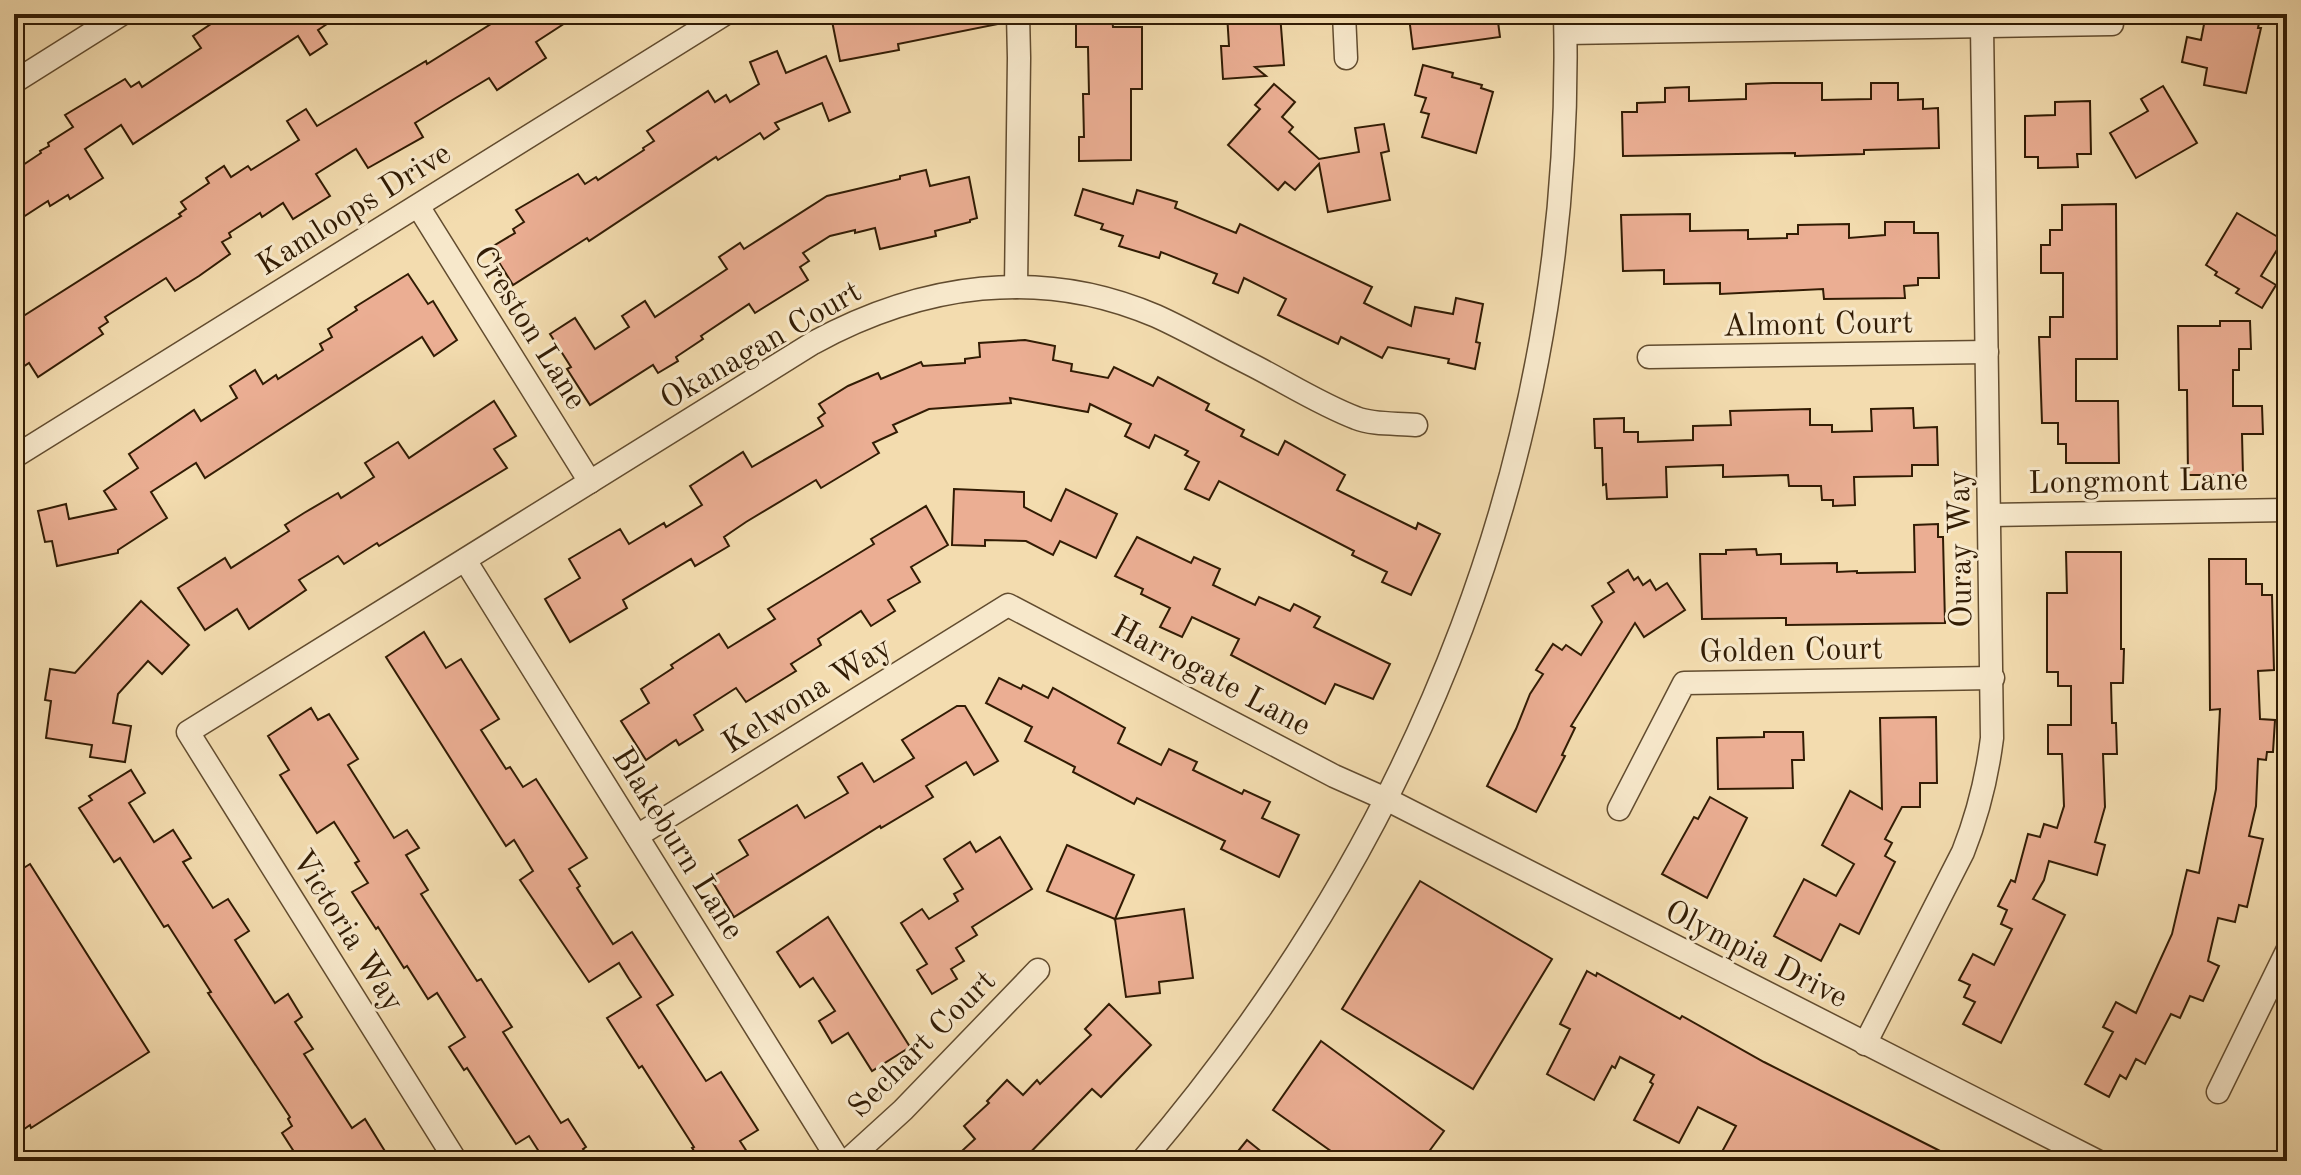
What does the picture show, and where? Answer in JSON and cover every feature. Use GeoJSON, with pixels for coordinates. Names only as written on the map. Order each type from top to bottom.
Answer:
{"type":"FeatureCollection","features":[{"type":"Feature","properties":{"kind":"street"},"geometry":{"type":"LineString","coordinates":[[14,82],[122,14]]}},
{"type":"Feature","properties":{"kind":"street","name":"Kamloops Drive"},"geometry":{"type":"LineString","coordinates":[[14,457],[725,14]]}},
{"type":"Feature","properties":{"kind":"street"},"geometry":{"type":"LineString","coordinates":[[1016,287],[1018,14]]}},
{"type":"Feature","properties":{"kind":"street"},"geometry":{"type":"LineString","coordinates":[[1344,14],[1346,58]]}},
{"type":"Feature","properties":{"kind":"street"},"geometry":{"type":"LineString","coordinates":[[1142,1161],[1231,1050],[1294,962],[1343,882],[1388,800],[1436,697],[1467,618],[1517,456],[1535,373],[1556,232],[1564,119],[1565,24],[2112,24]]}},
{"type":"Feature","properties":{"kind":"street","name":"Ouray Way"},"geometry":{"type":"LineString","coordinates":[[1865,1044],[1963,852],[1987,777],[1992,738],[1982,26]]}},
{"type":"Feature","properties":{"kind":"street","name":"Creston Lane"},"geometry":{"type":"LineString","coordinates":[[418,206],[590,482]]}},
{"type":"Feature","properties":{"kind":"street","name":"Okanagan Court"},"geometry":{"type":"LineString","coordinates":[[188,732],[813,343],[847,324],[895,305],[933,295],[978,288],[1016,287],[1061,290],[1106,299],[1155,316],[1359,419],[1416,425]]}},
{"type":"Feature","properties":{"kind":"street","name":"Almont Court"},"geometry":{"type":"LineString","coordinates":[[1649,357],[1987,352]]}},
{"type":"Feature","properties":{"kind":"street","name":"Longmont Lane"},"geometry":{"type":"LineString","coordinates":[[1990,515],[2287,510]]}},
{"type":"Feature","properties":{"kind":"street","name":"Blakeburn Lane"},"geometry":{"type":"LineString","coordinates":[[465,560],[839,1161]]}},
{"type":"Feature","properties":{"kind":"street","name":"Harrogate Lane"},"geometry":{"type":"LineString","coordinates":[[1008,605],[1334,776],[1388,800]]}},
{"type":"Feature","properties":{"kind":"street","name":"Kelwona Way"},"geometry":{"type":"LineString","coordinates":[[637,836],[1008,605]]}},
{"type":"Feature","properties":{"kind":"street","name":"Golden Court"},"geometry":{"type":"LineString","coordinates":[[1619,809],[1684,683],[1993,678]]}},
{"type":"Feature","properties":{"kind":"street","name":"Victoria Way"},"geometry":{"type":"LineString","coordinates":[[188,732],[456,1161]]}},
{"type":"Feature","properties":{"kind":"street","name":"Olympia Drive"},"geometry":{"type":"LineString","coordinates":[[1388,800],[2097,1161]]}},
{"type":"Feature","properties":{"kind":"street"},"geometry":{"type":"LineString","coordinates":[[2218,1092],[2287,951]]}},
{"type":"Feature","properties":{"kind":"street","name":"Sechart Court"},"geometry":{"type":"LineString","coordinates":[[847,1161],[903,1110],[1038,970]]}},
{"type":"Feature","properties":{"kind":"building"},"geometry":{"type":"Polygon","coordinates":[[[226,14],[342,14],[318,30],[327,44],[310,55],[298,36],[133,144],[121,125],[85,149],[103,178],[70,199],[68,195],[50,206],[48,201],[14,223],[14,171],[73,127],[65,115],[125,79],[131,87],[139,82],[142,87],[201,48],[193,36],[226,14]]]}},
{"type":"Feature","properties":{"kind":"building"},"geometry":{"type":"Polygon","coordinates":[[[507,14],[579,14],[536,42],[546,58],[497,90],[489,78],[454,99],[415,123],[423,137],[368,168],[356,149],[316,174],[330,196],[293,219],[283,203],[262,217],[260,213],[229,233],[231,237],[222,242],[230,254],[199,276],[175,291],[166,278],[105,317],[108,322],[99,328],[103,334],[38,377],[29,363],[14,373],[14,322],[181,216],[179,214],[186,209],[181,202],[209,183],[206,178],[224,166],[231,177],[248,166],[251,170],[299,140],[287,121],[306,109],[317,126],[426,61],[427,64],[507,14]]]}},
{"type":"Feature","properties":{"kind":"building"},"geometry":{"type":"Polygon","coordinates":[[[855,14],[1002,14],[1003,23],[898,44],[899,50],[840,61],[832,21],[855,14]]]}},
{"type":"Feature","properties":{"kind":"building"},"geometry":{"type":"Polygon","coordinates":[[[1227,14],[1280,14],[1284,65],[1255,67],[1266,76],[1223,79],[1221,46],[1229,46],[1227,14]]]}},
{"type":"Feature","properties":{"kind":"building"},"geometry":{"type":"Polygon","coordinates":[[[1497,14],[1500,37],[1413,49],[1409,17],[1497,14]]]}},
{"type":"Feature","properties":{"kind":"building"},"geometry":{"type":"Polygon","coordinates":[[[2206,14],[2261,14],[2258,28],[2261,28],[2246,93],[2204,85],[2207,68],[2182,62],[2187,37],[2201,40],[2206,14]]]}},
{"type":"Feature","properties":{"kind":"building"},"geometry":{"type":"Polygon","coordinates":[[[1112,18],[1113,27],[1142,27],[1142,89],[1131,89],[1131,160],[1079,161],[1079,137],[1084,137],[1083,94],[1089,94],[1088,47],[1076,47],[1076,19],[1112,18]]]}},
{"type":"Feature","properties":{"kind":"building"},"geometry":{"type":"Polygon","coordinates":[[[777,51],[786,73],[826,56],[850,112],[829,121],[822,103],[775,123],[779,129],[764,139],[760,133],[718,160],[716,157],[589,241],[587,238],[513,285],[490,248],[515,233],[513,229],[524,222],[516,210],[578,174],[585,184],[596,177],[598,180],[654,141],[647,131],[708,91],[715,102],[726,95],[730,102],[759,84],[750,62],[777,51]]]}},
{"type":"Feature","properties":{"kind":"building"},"geometry":{"type":"Polygon","coordinates":[[[1423,65],[1453,73],[1452,77],[1482,85],[1481,88],[1493,92],[1476,153],[1422,137],[1429,114],[1421,112],[1426,98],[1415,95],[1423,65]]]}},
{"type":"Feature","properties":{"kind":"building"},"geometry":{"type":"Polygon","coordinates":[[[1822,83],[1822,100],[1871,99],[1871,83],[1898,83],[1898,100],[1923,99],[1923,109],[1938,108],[1939,148],[1795,156],[1795,153],[1623,156],[1622,112],[1637,112],[1637,103],[1665,102],[1665,88],[1689,87],[1689,101],[1746,99],[1746,84],[1822,83]]]}},
{"type":"Feature","properties":{"kind":"building"},"geometry":{"type":"Polygon","coordinates":[[[1274,84],[1295,102],[1282,117],[1293,127],[1289,132],[1319,159],[1359,152],[1355,128],[1384,124],[1389,151],[1381,153],[1390,200],[1328,212],[1319,164],[1295,190],[1285,182],[1278,190],[1228,145],[1260,109],[1255,105],[1274,84]]]}},
{"type":"Feature","properties":{"kind":"building"},"geometry":{"type":"Polygon","coordinates":[[[2163,86],[2197,143],[2136,178],[2110,133],[2148,111],[2141,99],[2163,86]]]}},
{"type":"Feature","properties":{"kind":"building"},"geometry":{"type":"Polygon","coordinates":[[[2090,101],[2091,154],[2077,154],[2078,167],[2038,168],[2038,157],[2025,157],[2025,116],[2055,115],[2055,102],[2090,101]]]}},
{"type":"Feature","properties":{"kind":"building"},"geometry":{"type":"Polygon","coordinates":[[[926,170],[930,186],[969,177],[977,218],[935,231],[936,236],[880,249],[875,228],[830,236],[803,253],[809,261],[800,267],[808,280],[755,313],[749,304],[701,336],[703,339],[676,357],[678,361],[658,373],[653,365],[590,405],[567,369],[571,367],[550,334],[575,318],[595,349],[629,327],[622,316],[645,301],[655,317],[727,269],[719,257],[740,243],[744,249],[827,196],[926,170]]]}},
{"type":"Feature","properties":{"kind":"building"},"geometry":{"type":"Polygon","coordinates":[[[1083,189],[1133,204],[1137,190],[1177,202],[1175,208],[1236,233],[1240,224],[1372,287],[1364,303],[1411,326],[1415,307],[1453,314],[1456,298],[1483,304],[1475,369],[1448,363],[1449,359],[1388,347],[1382,358],[1341,337],[1338,344],[1278,315],[1286,299],[1244,278],[1238,293],[1213,283],[1217,274],[1161,252],[1159,258],[1119,246],[1123,236],[1101,229],[1103,224],[1075,215],[1083,189]]]}},
{"type":"Feature","properties":{"kind":"building"},"geometry":{"type":"Polygon","coordinates":[[[2116,204],[2117,359],[2076,359],[2076,401],[2118,401],[2119,463],[2066,463],[2066,444],[2058,444],[2058,423],[2042,423],[2039,337],[2050,337],[2050,317],[2063,317],[2063,273],[2041,273],[2041,245],[2050,245],[2050,230],[2062,230],[2062,205],[2116,204]]]}},
{"type":"Feature","properties":{"kind":"building"},"geometry":{"type":"Polygon","coordinates":[[[2237,213],[2283,240],[2261,276],[2276,285],[2262,308],[2236,293],[2239,289],[2215,275],[2217,272],[2206,265],[2237,213]]]}},
{"type":"Feature","properties":{"kind":"building"},"geometry":{"type":"Polygon","coordinates":[[[1690,214],[1690,231],[1748,230],[1748,239],[1787,238],[1787,234],[1798,234],[1798,225],[1849,224],[1849,238],[1885,235],[1885,222],[1914,222],[1914,233],[1938,233],[1939,278],[1918,278],[1918,285],[1904,286],[1905,298],[1824,299],[1823,289],[1720,294],[1720,283],[1664,284],[1664,270],[1623,271],[1621,215],[1690,214]]]}},
{"type":"Feature","properties":{"kind":"building"},"geometry":{"type":"Polygon","coordinates":[[[408,274],[428,304],[433,301],[457,340],[434,356],[422,337],[205,478],[196,463],[151,492],[167,518],[118,550],[118,553],[57,566],[52,541],[45,542],[38,511],[66,504],[69,519],[116,509],[104,491],[138,468],[129,454],[194,410],[201,421],[237,398],[230,386],[255,370],[263,384],[276,375],[278,379],[323,350],[320,344],[332,337],[328,329],[357,310],[355,307],[408,274]]]}},
{"type":"Feature","properties":{"kind":"building"},"geometry":{"type":"Polygon","coordinates":[[[2220,321],[2250,321],[2251,349],[2239,349],[2239,370],[2233,370],[2233,406],[2262,406],[2263,434],[2242,434],[2243,475],[2188,475],[2187,390],[2179,390],[2178,326],[2220,326],[2220,321]]]}},
{"type":"Feature","properties":{"kind":"building"},"geometry":{"type":"Polygon","coordinates":[[[1025,340],[1055,346],[1053,360],[1072,364],[1071,371],[1108,378],[1114,367],[1153,386],[1158,377],[1209,404],[1206,410],[1244,430],[1241,436],[1278,455],[1285,441],[1345,475],[1337,490],[1416,529],[1418,523],[1440,534],[1411,595],[1382,582],[1387,572],[1352,555],[1354,551],[1219,481],[1209,500],[1185,489],[1199,462],[1185,455],[1188,451],[1155,435],[1149,448],[1125,436],[1131,424],[1090,404],[1088,412],[1010,398],[1011,403],[929,409],[893,425],[897,432],[873,443],[879,453],[821,488],[816,480],[746,522],[724,537],[729,546],[695,566],[691,559],[623,600],[627,608],[570,642],[545,599],[580,578],[569,559],[620,529],[629,544],[664,523],[666,527],[702,505],[690,486],[743,452],[752,467],[823,426],[818,418],[825,413],[819,404],[848,386],[878,373],[881,379],[921,362],[923,366],[965,363],[965,359],[980,357],[979,343],[1025,340]]]}},
{"type":"Feature","properties":{"kind":"building"},"geometry":{"type":"Polygon","coordinates":[[[494,401],[516,436],[494,449],[507,468],[379,546],[377,543],[344,564],[338,556],[299,580],[306,590],[249,629],[237,609],[205,630],[178,588],[225,558],[231,568],[289,531],[285,525],[338,493],[341,498],[374,477],[365,463],[398,442],[409,458],[494,401]]]}},
{"type":"Feature","properties":{"kind":"building"},"geometry":{"type":"Polygon","coordinates":[[[1913,408],[1914,428],[1937,427],[1938,465],[1912,465],[1912,476],[1854,477],[1855,505],[1833,506],[1833,500],[1822,500],[1821,486],[1789,486],[1788,475],[1723,477],[1723,465],[1666,467],[1667,497],[1607,499],[1606,484],[1603,485],[1602,448],[1595,448],[1594,419],[1624,418],[1624,432],[1638,432],[1638,442],[1693,440],[1693,426],[1731,425],[1730,411],[1810,409],[1810,425],[1832,425],[1832,432],[1872,431],[1871,409],[1913,408]]]}},
{"type":"Feature","properties":{"kind":"building"},"geometry":{"type":"Polygon","coordinates":[[[954,489],[1024,492],[1024,507],[1051,521],[1066,489],[1117,514],[1096,558],[1060,541],[1053,555],[1026,541],[985,540],[985,546],[952,545],[954,489]]]}},
{"type":"Feature","properties":{"kind":"building"},"geometry":{"type":"Polygon","coordinates":[[[926,506],[948,545],[911,567],[920,582],[888,600],[895,611],[871,626],[861,611],[818,639],[821,645],[791,664],[796,671],[746,702],[736,688],[694,715],[703,730],[679,745],[676,740],[646,760],[621,721],[649,703],[641,689],[719,634],[728,648],[775,619],[768,609],[874,544],[871,539],[926,506]]]}},
{"type":"Feature","properties":{"kind":"building"},"geometry":{"type":"Polygon","coordinates":[[[1938,524],[1938,537],[1943,537],[1945,623],[1786,625],[1786,618],[1702,619],[1700,554],[1756,549],[1757,555],[1781,554],[1781,564],[1837,563],[1837,572],[1915,572],[1914,525],[1938,524]]]}},
{"type":"Feature","properties":{"kind":"building"},"geometry":{"type":"Polygon","coordinates":[[[1137,537],[1191,563],[1194,557],[1220,569],[1213,585],[1255,605],[1259,597],[1290,611],[1294,604],[1320,617],[1314,627],[1390,664],[1373,699],[1335,684],[1325,704],[1231,655],[1239,639],[1192,617],[1182,637],[1160,627],[1170,608],[1141,594],[1143,589],[1115,576],[1137,537]]]}},
{"type":"Feature","properties":{"kind":"building"},"geometry":{"type":"Polygon","coordinates":[[[2066,552],[2121,552],[2123,683],[2111,683],[2117,754],[2103,754],[2105,807],[2095,842],[2105,845],[2097,875],[2049,861],[2044,880],[2033,899],[2065,915],[2001,1043],[1963,1024],[1975,1002],[1964,997],[1970,985],[1959,980],[1973,954],[1994,965],[2012,929],[2001,924],[2007,910],[1998,906],[2011,880],[2015,882],[2028,834],[2040,837],[2044,824],[2057,828],[2064,806],[2062,754],[2048,754],[2048,725],[2071,725],[2071,686],[2058,686],[2058,672],[2047,672],[2047,593],[2067,593],[2066,552]]]}},
{"type":"Feature","properties":{"kind":"building"},"geometry":{"type":"Polygon","coordinates":[[[2209,559],[2246,559],[2246,584],[2262,584],[2262,595],[2272,595],[2274,670],[2258,671],[2260,719],[2275,720],[2273,752],[2267,752],[2266,760],[2258,759],[2256,806],[2249,836],[2263,839],[2247,907],[2239,905],[2235,922],[2218,918],[2208,961],[2219,966],[2203,1001],[2190,996],[2180,1018],[2171,1014],[2145,1064],[2136,1059],[2126,1079],[2120,1075],[2109,1097],[2085,1084],[2113,1032],[2103,1027],[2116,1002],[2136,1013],[2172,934],[2187,870],[2199,873],[2216,789],[2220,709],[2210,710],[2209,559]]]}},
{"type":"Feature","properties":{"kind":"building"},"geometry":{"type":"Polygon","coordinates":[[[1628,570],[1634,580],[1638,577],[1643,585],[1650,580],[1656,590],[1667,583],[1685,610],[1644,637],[1635,623],[1571,726],[1575,728],[1562,755],[1565,756],[1536,812],[1487,786],[1530,694],[1543,674],[1536,670],[1553,644],[1562,650],[1566,645],[1581,655],[1602,622],[1592,606],[1614,592],[1608,583],[1628,570]]]}},
{"type":"Feature","properties":{"kind":"building"},"geometry":{"type":"Polygon","coordinates":[[[141,601],[189,645],[162,674],[148,661],[118,694],[113,723],[131,726],[125,762],[90,757],[92,745],[46,738],[51,701],[45,700],[50,669],[75,673],[141,601]]]}},
{"type":"Feature","properties":{"kind":"building"},"geometry":{"type":"Polygon","coordinates":[[[424,632],[446,668],[461,659],[499,719],[481,730],[506,769],[510,767],[523,787],[536,779],[587,858],[569,869],[580,886],[577,888],[613,944],[632,932],[673,995],[657,1005],[706,1081],[721,1072],[758,1130],[740,1141],[753,1161],[701,1161],[642,1066],[639,1068],[607,1018],[641,997],[619,963],[589,982],[520,880],[533,871],[514,840],[506,846],[386,657],[424,632]]]}},
{"type":"Feature","properties":{"kind":"building"},"geometry":{"type":"Polygon","coordinates":[[[999,678],[1021,689],[1023,685],[1048,698],[1053,688],[1125,728],[1118,743],[1161,765],[1169,749],[1197,762],[1193,770],[1242,794],[1244,790],[1270,802],[1262,818],[1299,835],[1279,877],[1221,849],[1225,841],[1137,798],[1134,804],[1073,772],[1075,767],[1025,741],[1032,727],[986,703],[999,678]]]}},
{"type":"Feature","properties":{"kind":"building"},"geometry":{"type":"Polygon","coordinates":[[[957,706],[965,706],[998,761],[974,775],[966,762],[926,786],[933,797],[880,826],[734,917],[710,878],[748,855],[739,840],[797,805],[805,818],[848,793],[838,777],[862,763],[874,782],[914,758],[902,740],[957,706]]]}},
{"type":"Feature","properties":{"kind":"building"},"geometry":{"type":"Polygon","coordinates":[[[311,708],[318,720],[329,714],[358,759],[348,765],[394,838],[407,830],[419,848],[406,855],[428,890],[421,894],[477,981],[481,979],[512,1027],[503,1032],[561,1123],[568,1119],[591,1161],[545,1161],[529,1136],[516,1144],[467,1068],[464,1070],[449,1047],[465,1037],[437,993],[428,999],[352,892],[368,883],[355,863],[359,861],[334,822],[317,833],[280,775],[289,770],[268,736],[311,708]]]}},
{"type":"Feature","properties":{"kind":"building"},"geometry":{"type":"Polygon","coordinates":[[[1936,717],[1937,783],[1920,783],[1920,807],[1902,807],[1885,839],[1892,843],[1885,856],[1895,862],[1859,934],[1840,924],[1821,961],[1774,936],[1804,879],[1836,896],[1854,864],[1822,845],[1850,791],[1882,809],[1880,718],[1936,717]]]}},
{"type":"Feature","properties":{"kind":"building"},"geometry":{"type":"Polygon","coordinates":[[[1764,732],[1803,732],[1804,760],[1792,760],[1793,788],[1718,789],[1717,738],[1764,737],[1764,732]]]}},
{"type":"Feature","properties":{"kind":"building"},"geometry":{"type":"Polygon","coordinates":[[[131,770],[145,793],[129,803],[154,842],[173,830],[191,858],[183,862],[213,908],[228,899],[249,931],[235,940],[275,1003],[288,994],[302,1017],[295,1022],[313,1049],[304,1054],[352,1128],[365,1119],[391,1161],[300,1161],[282,1133],[292,1126],[290,1117],[208,993],[211,992],[168,925],[164,927],[120,858],[114,862],[79,808],[92,800],[89,796],[131,770]]]}},
{"type":"Feature","properties":{"kind":"building"},"geometry":{"type":"Polygon","coordinates":[[[1710,797],[1747,818],[1707,898],[1662,874],[1694,817],[1698,819],[1710,797]]]}},
{"type":"Feature","properties":{"kind":"building"},"geometry":{"type":"Polygon","coordinates":[[[1000,837],[1032,889],[972,927],[977,935],[956,948],[964,961],[951,969],[957,979],[932,994],[917,970],[927,964],[901,923],[922,909],[929,919],[958,901],[954,894],[963,889],[944,859],[970,842],[976,852],[1000,837]]]}},
{"type":"Feature","properties":{"kind":"building"},"geometry":{"type":"Polygon","coordinates":[[[1067,845],[1134,875],[1115,919],[1047,891],[1067,845]]]}},
{"type":"Feature","properties":{"kind":"building"},"geometry":{"type":"Polygon","coordinates":[[[30,864],[149,1052],[14,1136],[14,874],[30,864]]]}},
{"type":"Feature","properties":{"kind":"building"},"geometry":{"type":"Polygon","coordinates":[[[1420,881],[1552,959],[1473,1089],[1342,1009],[1420,881]]]}},
{"type":"Feature","properties":{"kind":"building"},"geometry":{"type":"Polygon","coordinates":[[[1184,909],[1193,978],[1159,982],[1160,993],[1126,997],[1115,919],[1184,909]]]}},
{"type":"Feature","properties":{"kind":"building"},"geometry":{"type":"Polygon","coordinates":[[[828,917],[910,1047],[872,1071],[848,1033],[832,1043],[819,1021],[835,1011],[813,978],[800,987],[777,952],[828,917]]]}},
{"type":"Feature","properties":{"kind":"building"},"geometry":{"type":"Polygon","coordinates":[[[1587,971],[1596,976],[1597,973],[1680,1019],[1682,1016],[1764,1062],[1960,1161],[1717,1161],[1736,1126],[1698,1107],[1679,1143],[1634,1120],[1653,1084],[1650,1082],[1654,1075],[1620,1057],[1594,1100],[1547,1074],[1570,1029],[1560,1024],[1587,971]]]}},
{"type":"Feature","properties":{"kind":"building"},"geometry":{"type":"Polygon","coordinates":[[[1109,1004],[1151,1045],[1101,1097],[1092,1089],[1022,1161],[951,1161],[975,1139],[964,1126],[989,1103],[987,1101],[1007,1080],[1023,1095],[1037,1080],[1040,1084],[1091,1035],[1085,1029],[1109,1004]]]}},
{"type":"Feature","properties":{"kind":"building"},"geometry":{"type":"Polygon","coordinates":[[[1321,1041],[1444,1131],[1422,1161],[1345,1161],[1273,1110],[1321,1041]]]}},
{"type":"Feature","properties":{"kind":"building"},"geometry":{"type":"Polygon","coordinates":[[[1247,1140],[1273,1161],[1230,1161],[1247,1140]]]}}]}
